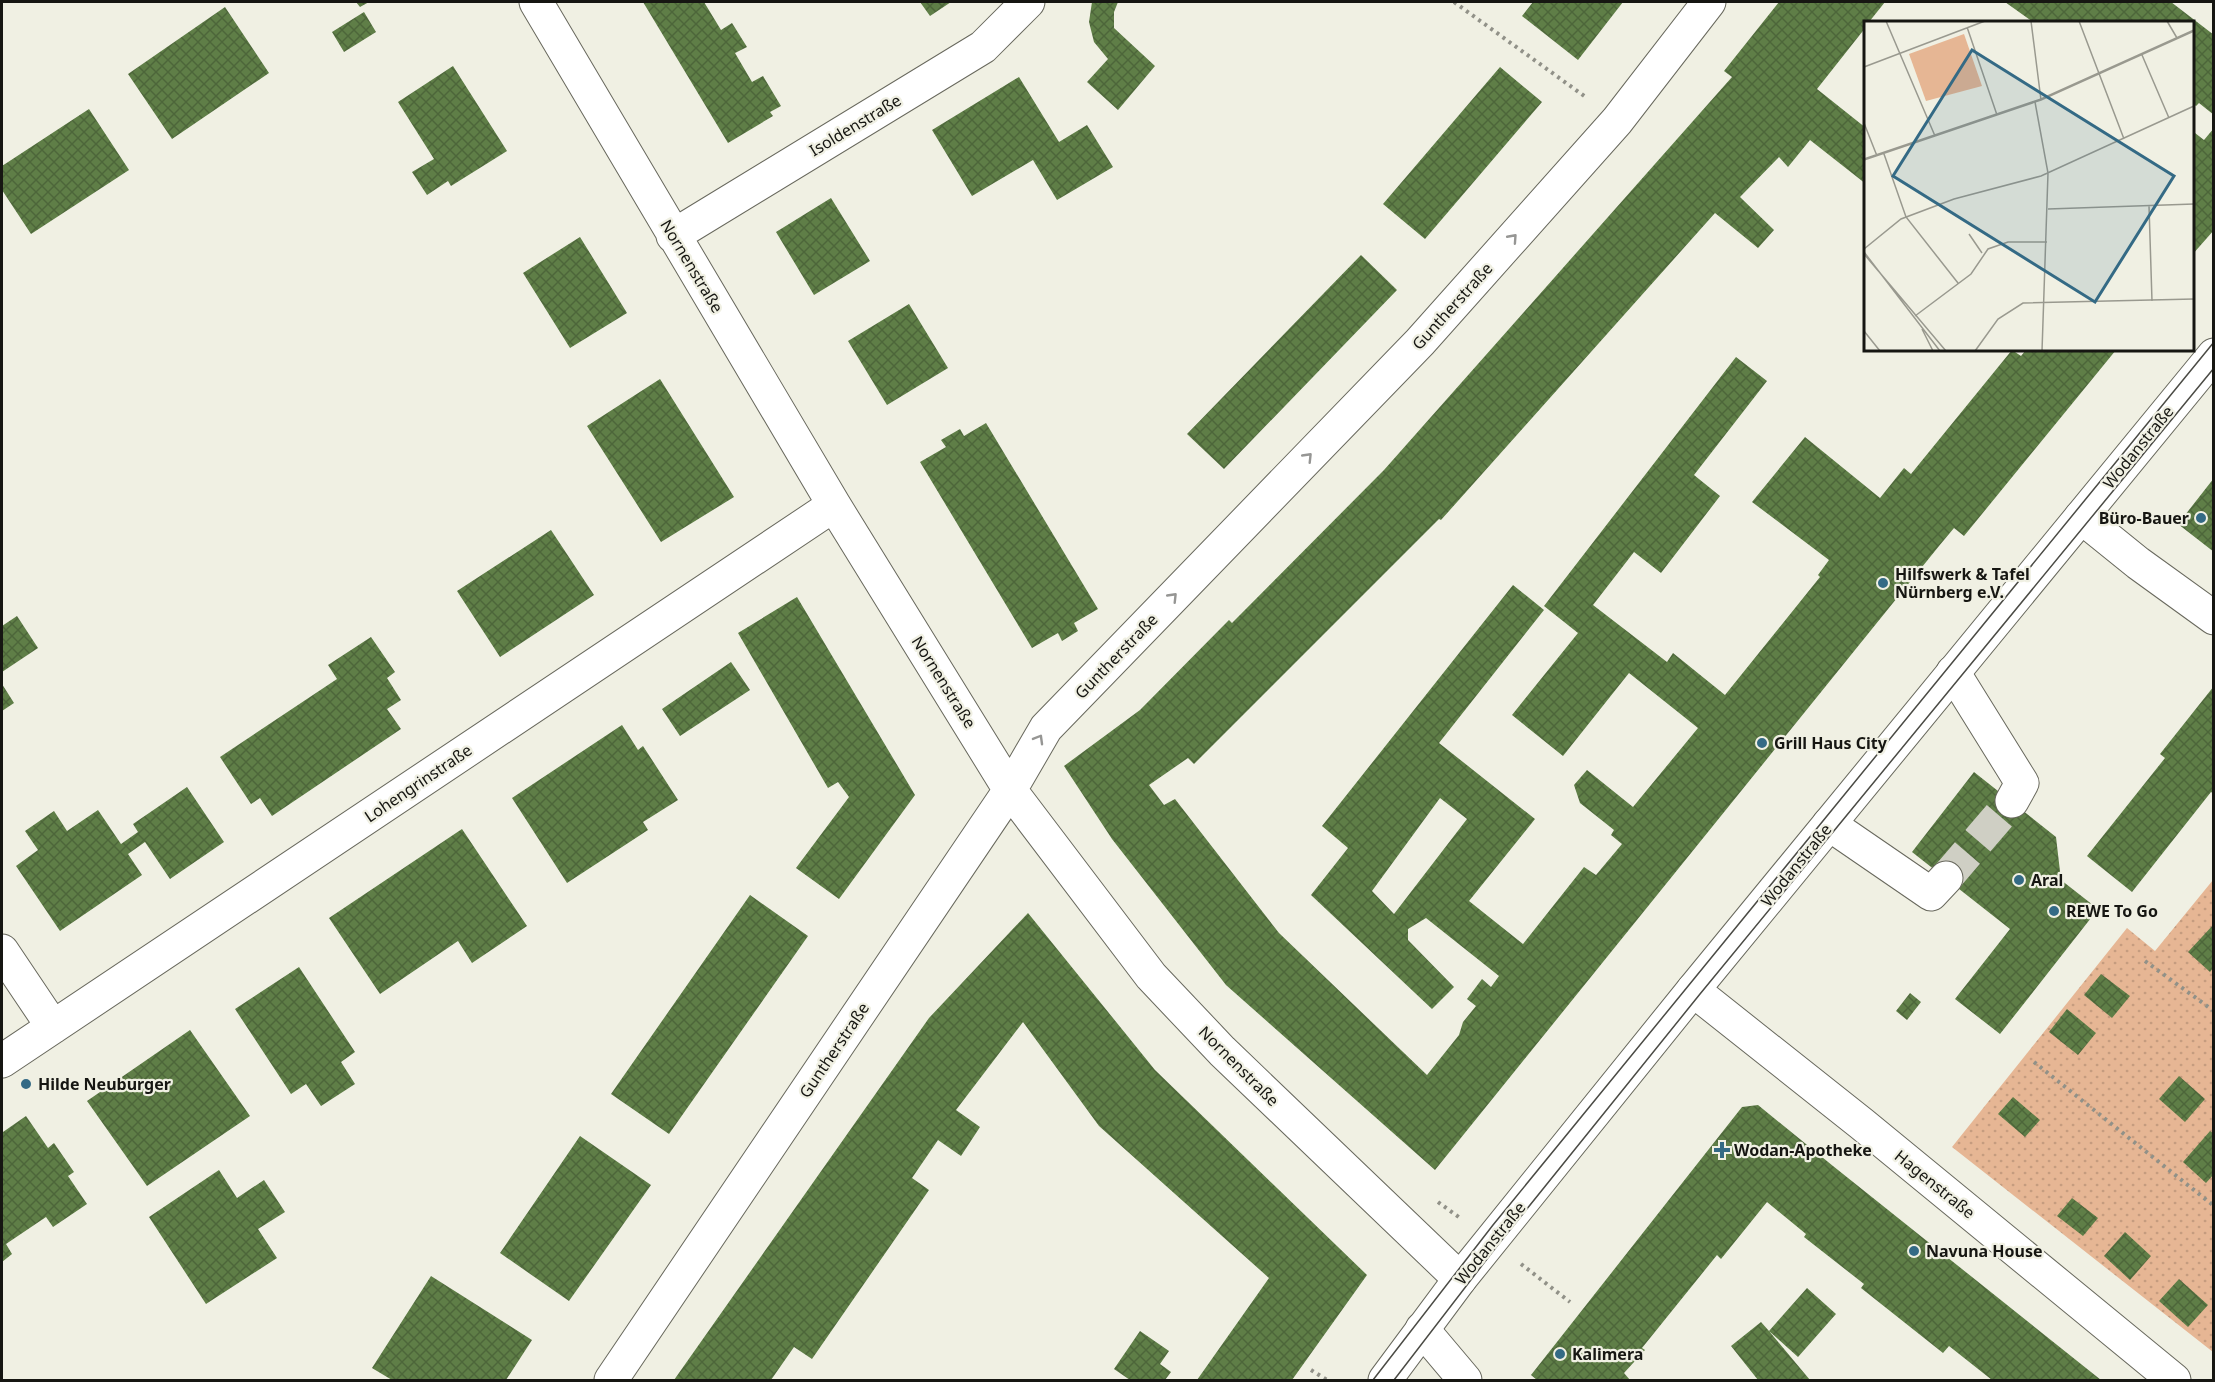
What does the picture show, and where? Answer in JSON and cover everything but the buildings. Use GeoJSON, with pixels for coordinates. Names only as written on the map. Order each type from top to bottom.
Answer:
{"type":"FeatureCollection","features":[{"type":"Feature","properties":{"kind":"street","name":"Nornenstraße"},"geometry":{"type":"LineString","coordinates":[[536,2],[834,505],[1010,790],[1151,976],[1222,1051],[1460,1279]]}},
{"type":"Feature","properties":{"kind":"street","name":"Isoldenstraße"},"geometry":{"type":"LineString","coordinates":[[673,236],[983,46],[1028,2]]}},
{"type":"Feature","properties":{"kind":"street","name":"Guntherstraße"},"geometry":{"type":"LineString","coordinates":[[611,1380],[1010,790],[1046,728],[1420,342],[1617,121],[1709,2]]}},
{"type":"Feature","properties":{"kind":"street","name":"Wodanstraße"},"geometry":{"type":"LineString","coordinates":[[1385,1380],[1460,1279],[1693,990],[2214,355]]}},
{"type":"Feature","properties":{"kind":"street","name":"Lohengrinstraße"},"geometry":{"type":"LineString","coordinates":[[2,1061],[834,505]]}},
{"type":"Feature","properties":{"kind":"street"},"geometry":{"type":"LineString","coordinates":[[2081,517],[2138,563],[2214,618]]}},
{"type":"Feature","properties":{"kind":"street"},"geometry":{"type":"LineString","coordinates":[[1953,672],[2022,783],[2012,801]]}},
{"type":"Feature","properties":{"kind":"street"},"geometry":{"type":"LineString","coordinates":[[1829,824],[1931,894],[1946,878]]}},
{"type":"Feature","properties":{"kind":"street"},"geometry":{"type":"LineString","coordinates":[[2,951],[53,1027]]}},
{"type":"Feature","properties":{"kind":"street","name":"Hagenstraße"},"geometry":{"type":"LineString","coordinates":[[1693,990],[1880,1139],[2174,1380]]}},
{"type":"Feature","properties":{"kind":"street"},"geometry":{"type":"LineString","coordinates":[[1422,1329],[1465,1380]]}},
{"type":"Feature","properties":{"kind":"path"},"geometry":{"type":"LineString","coordinates":[[1454,2],[1617,121]]}},
{"type":"Feature","properties":{"kind":"path"},"geometry":{"type":"LineString","coordinates":[[2145,961],[2214,1011]]}},
{"type":"Feature","properties":{"kind":"path"},"geometry":{"type":"LineString","coordinates":[[2034,1062],[2214,1206]]}},
{"type":"Feature","properties":{"kind":"path"},"geometry":{"type":"LineString","coordinates":[[1311,1370],[1327,1380]]}},
{"type":"Feature","properties":{"kind":"shaded area"},"geometry":{"type":"Polygon","coordinates":[[[2213,880],[2213,1352],[1952,1147],[2127,928],[2155,951],[2213,880]]]}},
{"type":"Feature","properties":{"kind":"tunnel"},"geometry":{"type":"LineString","coordinates":[[1946,878],[2012,801]]}},
{"type":"Feature","properties":{"kind":"tram line"},"geometry":{"type":"LineString","coordinates":[[1373,1380],[1493,1225],[2214,342]]}},
{"type":"Feature","properties":{"kind":"tram line"},"geometry":{"type":"LineString","coordinates":[[1394,1380],[1497,1246],[1700,994],[2214,368]]}},
{"type":"Feature","properties":{"kind":"place","name":"Büro-Bauer"},"geometry":{"type":"Point","coordinates":[2201,518]}},
{"type":"Feature","properties":{"kind":"place","name":"Hilfswerk & Tafel Nürnberg e.V."},"geometry":{"type":"Point","coordinates":[1883,583]}},
{"type":"Feature","properties":{"kind":"place","name":"Grill Haus City"},"geometry":{"type":"Point","coordinates":[1762,743]}},
{"type":"Feature","properties":{"kind":"place","name":"Aral"},"geometry":{"type":"Point","coordinates":[2019,880]}},
{"type":"Feature","properties":{"kind":"place","name":"REWE To Go"},"geometry":{"type":"Point","coordinates":[2054,911]}},
{"type":"Feature","properties":{"kind":"place","name":"Hilde Neuburger"},"geometry":{"type":"Point","coordinates":[26,1084]}},
{"type":"Feature","properties":{"kind":"place","name":"Wodan-Apotheke"},"geometry":{"type":"Point","coordinates":[1722,1150]}},
{"type":"Feature","properties":{"kind":"place","name":"Navuna House"},"geometry":{"type":"Point","coordinates":[1914,1251]}},
{"type":"Feature","properties":{"kind":"place","name":"Kalimera"},"geometry":{"type":"Point","coordinates":[1560,1354]}}]}
